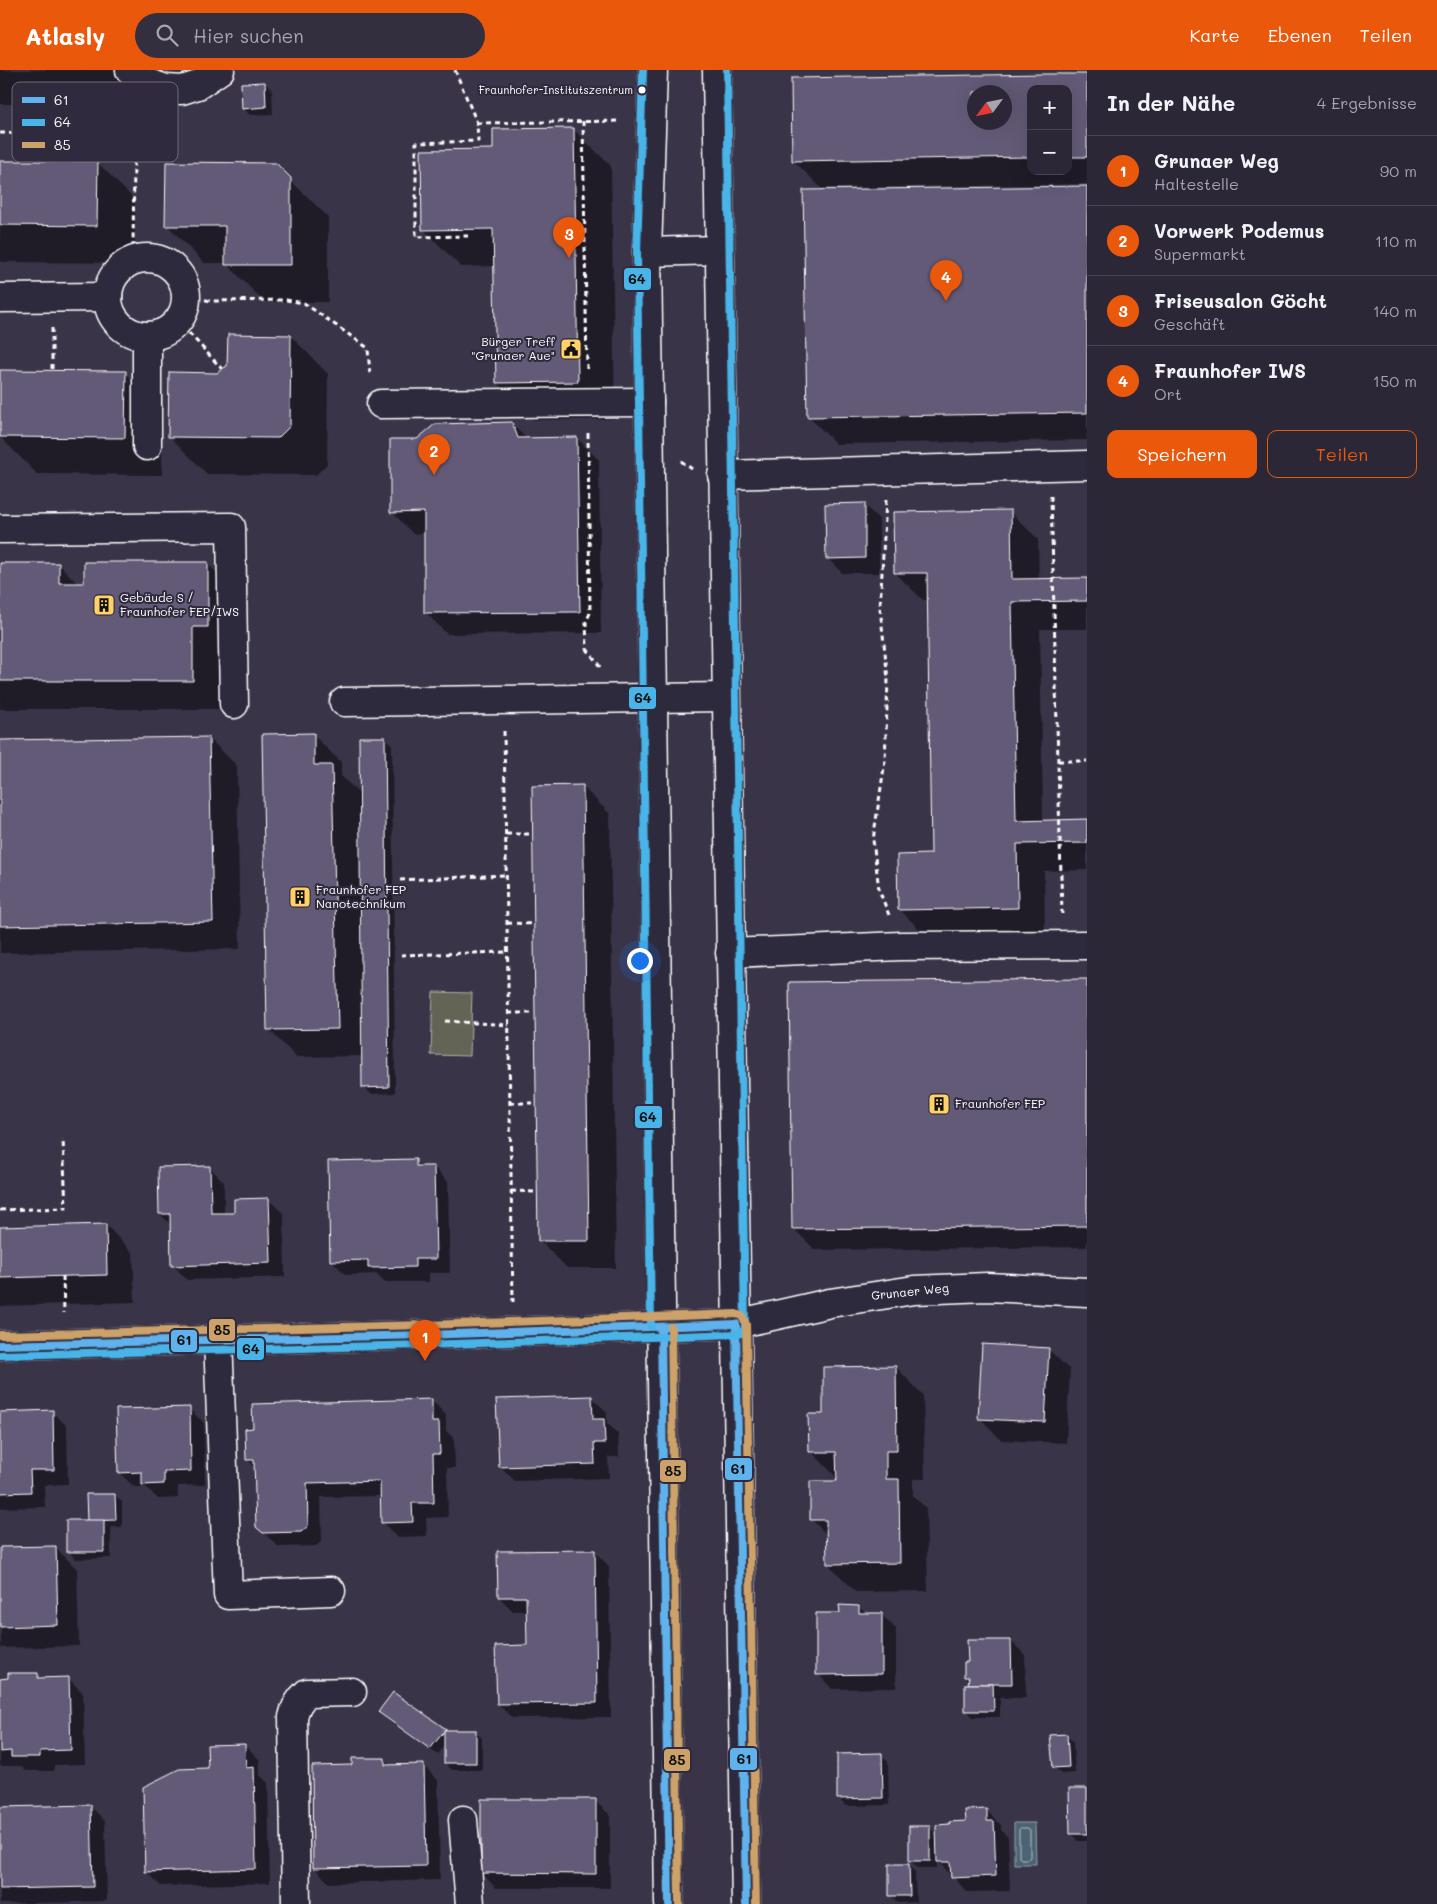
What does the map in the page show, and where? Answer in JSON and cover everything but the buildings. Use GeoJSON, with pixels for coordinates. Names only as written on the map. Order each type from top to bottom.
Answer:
{"type":"FeatureCollection","features":[{"type":"Feature","properties":{"kind":"main road"},"geometry":{"type":"LineString","coordinates":[[130,70],[145,82]]}},
{"type":"Feature","properties":{"kind":"main road"},"geometry":{"type":"LineString","coordinates":[[178,90],[198,85],[220,70]]}},
{"type":"Feature","properties":{"kind":"main road"},"geometry":{"type":"LineString","coordinates":[[653,70],[647,252],[669,1904]]}},
{"type":"Feature","properties":{"kind":"main road"},"geometry":{"type":"LineString","coordinates":[[717,70],[722,483],[746,1904]]}},
{"type":"Feature","properties":{"kind":"main road"},"geometry":{"type":"LineString","coordinates":[[647,252],[719,250]]}},
{"type":"Feature","properties":{"kind":"main road"},"geometry":{"type":"LineString","coordinates":[[148,257],[161,259],[172,265],[180,274],[186,286],[187,299],[184,311],[174,326],[159,335],[147,336],[129,332],[115,320],[110,309],[109,285],[115,274],[124,264],[135,259],[148,257]]}},
{"type":"Feature","properties":{"kind":"main road"},"geometry":{"type":"LineString","coordinates":[[0,298],[108,297]]}},
{"type":"Feature","properties":{"kind":"main road"},"geometry":{"type":"LineString","coordinates":[[147,336],[147,446]]}},
{"type":"Feature","properties":{"kind":"main road"},"geometry":{"type":"LineString","coordinates":[[381,404],[649,402]]}},
{"type":"Feature","properties":{"kind":"main road"},"geometry":{"type":"LineString","coordinates":[[722,483],[888,470],[1087,465]]}},
{"type":"Feature","properties":{"kind":"main road"},"geometry":{"type":"LineString","coordinates":[[0,529],[231,527],[234,704]]}},
{"type":"Feature","properties":{"kind":"main road"},"geometry":{"type":"LineString","coordinates":[[344,702],[726,697]]}},
{"type":"Feature","properties":{"kind":"main road"},"geometry":{"type":"LineString","coordinates":[[730,953],[901,946],[1075,945]]}},
{"type":"Feature","properties":{"kind":"main road","name":"Grunaer Weg"},"geometry":{"type":"LineString","coordinates":[[0,1345],[514,1332],[736,1324],[830,1303],[914,1290],[987,1288],[1087,1292]]}},
{"type":"Feature","properties":{"kind":"main road"},"geometry":{"type":"LineString","coordinates":[[218,1339],[228,1595],[331,1591]]}},
{"type":"Feature","properties":{"kind":"main road"},"geometry":{"type":"LineString","coordinates":[[296,1904],[292,1717],[295,1707],[307,1693],[352,1692]]}},
{"type":"Feature","properties":{"kind":"main road"},"geometry":{"type":"LineString","coordinates":[[463,1820],[470,1904]]}},
{"type":"Feature","properties":{"kind":"path"},"geometry":{"type":"LineString","coordinates":[[455,70],[477,122],[478,141],[416,143],[416,237],[468,236]]}},
{"type":"Feature","properties":{"kind":"path"},"geometry":{"type":"LineString","coordinates":[[477,122],[650,121]]}},
{"type":"Feature","properties":{"kind":"path"},"geometry":{"type":"LineString","coordinates":[[132,162],[134,164],[133,245],[135,259]]}},
{"type":"Feature","properties":{"kind":"path"},"geometry":{"type":"LineString","coordinates":[[187,299],[201,299],[211,302],[286,300],[304,303],[368,348],[371,386],[381,404]]}},
{"type":"Feature","properties":{"kind":"path"},"geometry":{"type":"LineString","coordinates":[[52,324],[52,371]]}},
{"type":"Feature","properties":{"kind":"path"},"geometry":{"type":"LineString","coordinates":[[189,333],[222,369]]}},
{"type":"Feature","properties":{"kind":"path"},"geometry":{"type":"LineString","coordinates":[[649,440],[722,483]]}},
{"type":"Feature","properties":{"kind":"path"},"geometry":{"type":"LineString","coordinates":[[1050,465],[1058,761],[1075,945]]}},
{"type":"Feature","properties":{"kind":"path"},"geometry":{"type":"LineString","coordinates":[[888,470],[880,608],[888,679],[884,761],[873,840],[878,890],[901,946]]}},
{"type":"Feature","properties":{"kind":"path"},"geometry":{"type":"LineString","coordinates":[[503,700],[514,1332]]}},
{"type":"Feature","properties":{"kind":"path"},"geometry":{"type":"LineString","coordinates":[[1058,761],[1087,761]]}},
{"type":"Feature","properties":{"kind":"path"},"geometry":{"type":"LineString","coordinates":[[506,834],[532,834]]}},
{"type":"Feature","properties":{"kind":"path"},"geometry":{"type":"LineString","coordinates":[[400,880],[506,875]]}},
{"type":"Feature","properties":{"kind":"path"},"geometry":{"type":"LineString","coordinates":[[507,923],[534,924]]}},
{"type":"Feature","properties":{"kind":"path"},"geometry":{"type":"LineString","coordinates":[[401,955],[508,952]]}},
{"type":"Feature","properties":{"kind":"path"},"geometry":{"type":"LineString","coordinates":[[508,1013],[535,1013]]}},
{"type":"Feature","properties":{"kind":"path"},"geometry":{"type":"LineString","coordinates":[[445,1020],[509,1025]]}},
{"type":"Feature","properties":{"kind":"path"},"geometry":{"type":"LineString","coordinates":[[510,1104],[536,1103]]}},
{"type":"Feature","properties":{"kind":"path"},"geometry":{"type":"LineString","coordinates":[[0,1210],[66,1208],[63,1140]]}},
{"type":"Feature","properties":{"kind":"path"},"geometry":{"type":"LineString","coordinates":[[511,1191],[538,1192]]}},
{"type":"Feature","properties":{"kind":"path"},"geometry":{"type":"LineString","coordinates":[[63,1276],[65,1343]]}},
{"type":"Feature","properties":{"kind":"green space"},"geometry":{"type":"Polygon","coordinates":[[[433,992],[472,993],[470,1056],[431,1055],[433,992]]]}},
{"type":"Feature","properties":{"kind":"water"},"geometry":{"type":"Polygon","coordinates":[[[1014,1823],[1035,1823],[1036,1864],[1014,1864],[1014,1823]]]}},
{"type":"Feature","properties":{"kind":"transit line","name":"64"},"geometry":{"type":"LineString","coordinates":[[643,70],[637,252],[651,1327]]}},
{"type":"Feature","properties":{"kind":"transit line","name":"64"},"geometry":{"type":"LineString","coordinates":[[0,1355],[425,1345],[736,1334],[741,1333],[745,1329],[727,70]]}},
{"type":"Feature","properties":{"kind":"transit line","name":"85"},"geometry":{"type":"LineString","coordinates":[[0,1335],[425,1325],[736,1314],[742,1316],[746,1324],[756,1904]]}},
{"type":"Feature","properties":{"kind":"transit line","name":"61"},"geometry":{"type":"LineString","coordinates":[[736,1324],[746,1904]]}},
{"type":"Feature","properties":{"kind":"transit line","name":"61"},"geometry":{"type":"LineString","coordinates":[[0,1345],[425,1335],[736,1324]]}},
{"type":"Feature","properties":{"kind":"transit line","name":"61"},"geometry":{"type":"LineString","coordinates":[[661,1327],[669,1904]]}},
{"type":"Feature","properties":{"kind":"transit line","name":"85"},"geometry":{"type":"LineString","coordinates":[[671,1327],[679,1904]]}},
{"type":"Feature","properties":{"kind":"place","name":"Fraunhofer-Institutszentrum"},"geometry":{"type":"Point","coordinates":[642,90]}},
{"type":"Feature","properties":{"kind":"place","name":"Friseusalon Göcht"},"geometry":{"type":"Point","coordinates":[569,258]}},
{"type":"Feature","properties":{"kind":"place","name":"Fraunhofer IWS"},"geometry":{"type":"Point","coordinates":[946,301]}},
{"type":"Feature","properties":{"kind":"place","name":"Bürger Treff \"Grunaer Aue\""},"geometry":{"type":"Point","coordinates":[571,349]}},
{"type":"Feature","properties":{"kind":"place","name":"Vorwerk Podemus"},"geometry":{"type":"Point","coordinates":[434,475]}},
{"type":"Feature","properties":{"kind":"place","name":"Gebäude S / Fraunhofer FEP/IWS"},"geometry":{"type":"Point","coordinates":[104,605]}},
{"type":"Feature","properties":{"kind":"place","name":"Fraunhofer FEP Nanotechnikum"},"geometry":{"type":"Point","coordinates":[300,897]}},
{"type":"Feature","properties":{"kind":"place","name":"Fraunhofer FEP"},"geometry":{"type":"Point","coordinates":[939,1104]}},
{"type":"Feature","properties":{"kind":"place","name":"Grunaer Weg"},"geometry":{"type":"Point","coordinates":[425,1361]}}]}
